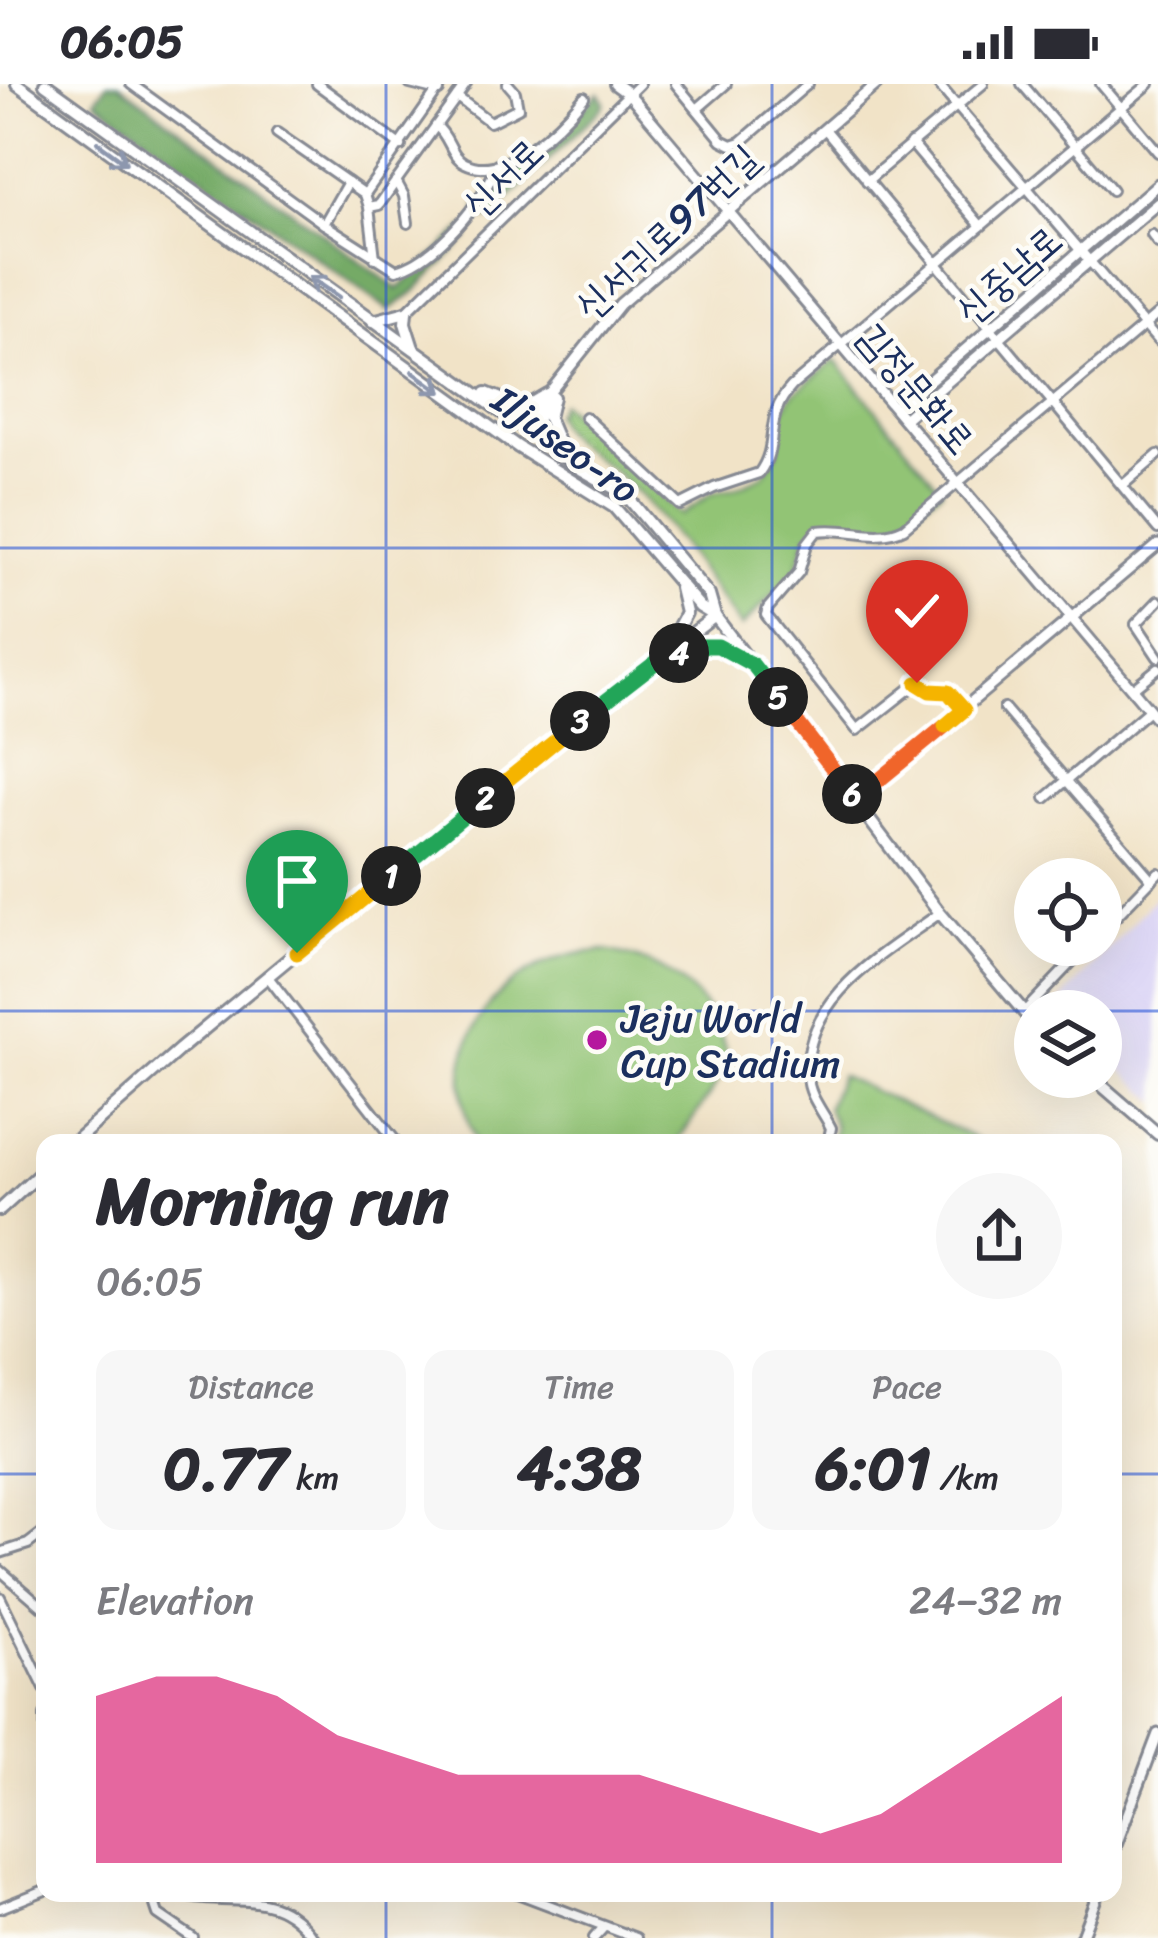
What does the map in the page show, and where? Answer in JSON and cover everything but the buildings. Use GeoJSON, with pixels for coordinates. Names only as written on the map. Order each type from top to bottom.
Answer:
{"type":"FeatureCollection","features":[{"type":"Feature","properties":{"kind":"main road","name":"Iljuseo-ro"},"geometry":{"type":"LineString","coordinates":[[17,84],[514,444],[614,507],[700,607],[715,616]]}},
{"type":"Feature","properties":{"kind":"main road","name":"Iljuseo-ro"},"geometry":{"type":"LineString","coordinates":[[45,84],[581,470],[626,495],[709,595],[715,616]]}},
{"type":"Feature","properties":{"kind":"main road"},"geometry":{"type":"LineString","coordinates":[[615,84],[630,95]]}},
{"type":"Feature","properties":{"kind":"main road"},"geometry":{"type":"LineString","coordinates":[[373,321],[406,312],[406,333],[414,351]]}},
{"type":"Feature","properties":{"kind":"main road"},"geometry":{"type":"LineString","coordinates":[[460,383],[523,408],[550,395]]}},
{"type":"Feature","properties":{"kind":"main road"},"geometry":{"type":"LineString","coordinates":[[550,395],[550,431],[581,470]]}},
{"type":"Feature","properties":{"kind":"main road"},"geometry":{"type":"LineString","coordinates":[[514,444],[525,429]]}},
{"type":"Feature","properties":{"kind":"main road"},"geometry":{"type":"LineString","coordinates":[[664,656],[686,613],[678,581]]}},
{"type":"Feature","properties":{"kind":"main road"},"geometry":{"type":"LineString","coordinates":[[84,1134],[529,760],[715,616],[940,913],[1014,1002]]}},
{"type":"Feature","properties":{"kind":"main road"},"geometry":{"type":"LineString","coordinates":[[664,656],[708,644],[753,665]]}},
{"type":"Feature","properties":{"kind":"main road"},"geometry":{"type":"LineString","coordinates":[[1117,1098],[1158,1134]]}},
{"type":"Feature","properties":{"kind":"main road"},"geometry":{"type":"LineString","coordinates":[[1139,1117],[1158,1119]]}},
{"type":"Feature","properties":{"kind":"main road"},"geometry":{"type":"LineString","coordinates":[[0,1210],[36,1177]]}},
{"type":"Feature","properties":{"kind":"street"},"geometry":{"type":"LineString","coordinates":[[131,84],[324,224],[396,270],[416,266],[489,188],[497,164]]}},
{"type":"Feature","properties":{"kind":"street"},"geometry":{"type":"LineString","coordinates":[[317,84],[400,146]]}},
{"type":"Feature","properties":{"kind":"street"},"geometry":{"type":"LineString","coordinates":[[365,194],[441,87],[410,84]]}},
{"type":"Feature","properties":{"kind":"street"},"geometry":{"type":"LineString","coordinates":[[369,207],[380,205],[466,84]]}},
{"type":"Feature","properties":{"kind":"street"},"geometry":{"type":"LineString","coordinates":[[457,98],[490,122],[518,109],[508,84]]}},
{"type":"Feature","properties":{"kind":"street","name":"신서로"},"geometry":{"type":"LineString","coordinates":[[406,312],[639,84]]}},
{"type":"Feature","properties":{"kind":"street"},"geometry":{"type":"LineString","coordinates":[[676,84],[722,140],[736,144],[808,84]]}},
{"type":"Feature","properties":{"kind":"street"},"geometry":{"type":"LineString","coordinates":[[697,109],[726,84]]}},
{"type":"Feature","properties":{"kind":"street","name":"신서귀로97번길"},"geometry":{"type":"LineString","coordinates":[[525,429],[620,304],[878,84]]}},
{"type":"Feature","properties":{"kind":"street"},"geometry":{"type":"LineString","coordinates":[[938,84],[1158,341]]}},
{"type":"Feature","properties":{"kind":"street"},"geometry":{"type":"LineString","coordinates":[[867,181],[982,84]]}},
{"type":"Feature","properties":{"kind":"street"},"geometry":{"type":"LineString","coordinates":[[1022,84],[1112,190]]}},
{"type":"Feature","properties":{"kind":"street"},"geometry":{"type":"LineString","coordinates":[[1100,84],[1158,152]]}},
{"type":"Feature","properties":{"kind":"street"},"geometry":{"type":"LineString","coordinates":[[585,417],[680,505],[763,470],[778,402],[800,378],[1149,84]]}},
{"type":"Feature","properties":{"kind":"street","name":"김정문화로"},"geometry":{"type":"LineString","coordinates":[[630,95],[1158,720]]}},
{"type":"Feature","properties":{"kind":"street"},"geometry":{"type":"LineString","coordinates":[[436,126],[464,163],[488,167],[541,141],[584,97]]}},
{"type":"Feature","properties":{"kind":"street"},"geometry":{"type":"LineString","coordinates":[[825,129],[1158,529]]}},
{"type":"Feature","properties":{"kind":"street"},"geometry":{"type":"LineString","coordinates":[[277,134],[365,194],[375,258]]}},
{"type":"Feature","properties":{"kind":"street"},"geometry":{"type":"LineString","coordinates":[[911,143],[981,226]]}},
{"type":"Feature","properties":{"kind":"street"},"geometry":{"type":"LineString","coordinates":[[396,181],[404,196],[408,224]]}},
{"type":"Feature","properties":{"kind":"street"},"geometry":{"type":"LineString","coordinates":[[324,224],[348,182]]}},
{"type":"Feature","properties":{"kind":"street","name":"신중남로"},"geometry":{"type":"LineString","coordinates":[[900,414],[991,328],[1158,184]]}},
{"type":"Feature","properties":{"kind":"street","name":"신중남로"},"geometry":{"type":"LineString","coordinates":[[900,414],[999,338],[1158,203]]}},
{"type":"Feature","properties":{"kind":"street"},"geometry":{"type":"LineString","coordinates":[[964,710],[948,692],[914,684],[857,730],[766,615],[799,572],[807,544],[818,531],[893,534],[1158,314]]}},
{"type":"Feature","properties":{"kind":"street"},"geometry":{"type":"LineString","coordinates":[[1123,485],[1158,455]]}},
{"type":"Feature","properties":{"kind":"street"},"geometry":{"type":"LineString","coordinates":[[856,799],[1158,545]]}},
{"type":"Feature","properties":{"kind":"street"},"geometry":{"type":"LineString","coordinates":[[1158,601],[1136,625],[1158,657]]}},
{"type":"Feature","properties":{"kind":"street"},"geometry":{"type":"LineString","coordinates":[[1132,689],[1158,668]]}},
{"type":"Feature","properties":{"kind":"street"},"geometry":{"type":"LineString","coordinates":[[1004,708],[1155,877],[1122,911]]}},
{"type":"Feature","properties":{"kind":"street"},"geometry":{"type":"LineString","coordinates":[[1046,798],[1149,710]]}},
{"type":"Feature","properties":{"kind":"street"},"geometry":{"type":"LineString","coordinates":[[830,1134],[807,1075],[822,1014],[845,985],[940,913]]}},
{"type":"Feature","properties":{"kind":"street"},"geometry":{"type":"LineString","coordinates":[[1045,990],[1068,966]]}},
{"type":"Feature","properties":{"kind":"street"},"geometry":{"type":"LineString","coordinates":[[268,977],[390,1134]]}},
{"type":"Feature","properties":{"kind":"street"},"geometry":{"type":"LineString","coordinates":[[0,1553],[36,1538]]}},
{"type":"Feature","properties":{"kind":"street"},"geometry":{"type":"LineString","coordinates":[[0,1570],[36,1602]]}},
{"type":"Feature","properties":{"kind":"street"},"geometry":{"type":"LineString","coordinates":[[0,1597],[36,1671]]}},
{"type":"Feature","properties":{"kind":"street"},"geometry":{"type":"LineString","coordinates":[[1122,1829],[1158,1734]]}},
{"type":"Feature","properties":{"kind":"street"},"geometry":{"type":"LineString","coordinates":[[0,1908],[36,1894]]}},
{"type":"Feature","properties":{"kind":"street"},"geometry":{"type":"LineString","coordinates":[[154,1902],[158,1914],[193,1938]]}},
{"type":"Feature","properties":{"kind":"street"},"geometry":{"type":"LineString","coordinates":[[272,1902],[288,1910],[313,1938]]}},
{"type":"Feature","properties":{"kind":"street"},"geometry":{"type":"LineString","coordinates":[[548,1902],[636,1938]]}},
{"type":"Feature","properties":{"kind":"street"},"geometry":{"type":"LineString","coordinates":[[1081,1938],[1095,1902]]}},
{"type":"Feature","properties":{"kind":"street"},"geometry":{"type":"LineString","coordinates":[[594,1938],[604,1927]]}},
{"type":"Feature","properties":{"kind":"shaded area"},"geometry":{"type":"Polygon","coordinates":[[[1158,895],[1158,1102],[1122,1069],[1122,990],[1071,990],[1093,966],[1122,966],[1122,934],[1158,895]]]}},
{"type":"Feature","properties":{"kind":"green space"},"geometry":{"type":"Polygon","coordinates":[[[107,84],[119,84],[398,289],[465,227],[469,237],[410,296],[389,310],[95,100],[107,84]]]}},
{"type":"Feature","properties":{"kind":"green space"},"geometry":{"type":"Polygon","coordinates":[[[599,93],[603,107],[488,219],[481,216],[477,207],[499,181],[501,170],[542,149],[599,93]]]}},
{"type":"Feature","properties":{"kind":"green space"},"geometry":{"type":"Polygon","coordinates":[[[835,360],[942,490],[888,531],[836,520],[816,528],[808,534],[797,570],[741,627],[650,507],[615,472],[572,441],[554,415],[561,403],[681,515],[711,494],[764,475],[778,450],[782,412],[793,394],[835,360]]]}},
{"type":"Feature","properties":{"kind":"green space","name":"Jeju World Cup Stadium"},"geometry":{"type":"Polygon","coordinates":[[[605,951],[659,968],[689,989],[712,1018],[727,1060],[682,1134],[473,1134],[464,1107],[462,1072],[470,1040],[485,1011],[507,987],[535,968],[568,956],[605,951]]]}},
{"type":"Feature","properties":{"kind":"green space"},"geometry":{"type":"Polygon","coordinates":[[[840,1075],[966,1134],[834,1134],[827,1108],[840,1075]]]}},
{"type":"Feature","properties":{"kind":"place","name":"Jeju World Cup Stadium"},"geometry":{"type":"Point","coordinates":[597,1040]}},
{"type":"Feature","properties":{"kind":"route"},"geometry":{"type":"LineString","coordinates":[[297,953],[529,760],[664,656],[708,644],[753,665],[856,799],[964,710],[948,692],[930,691],[917,683]]}}]}
